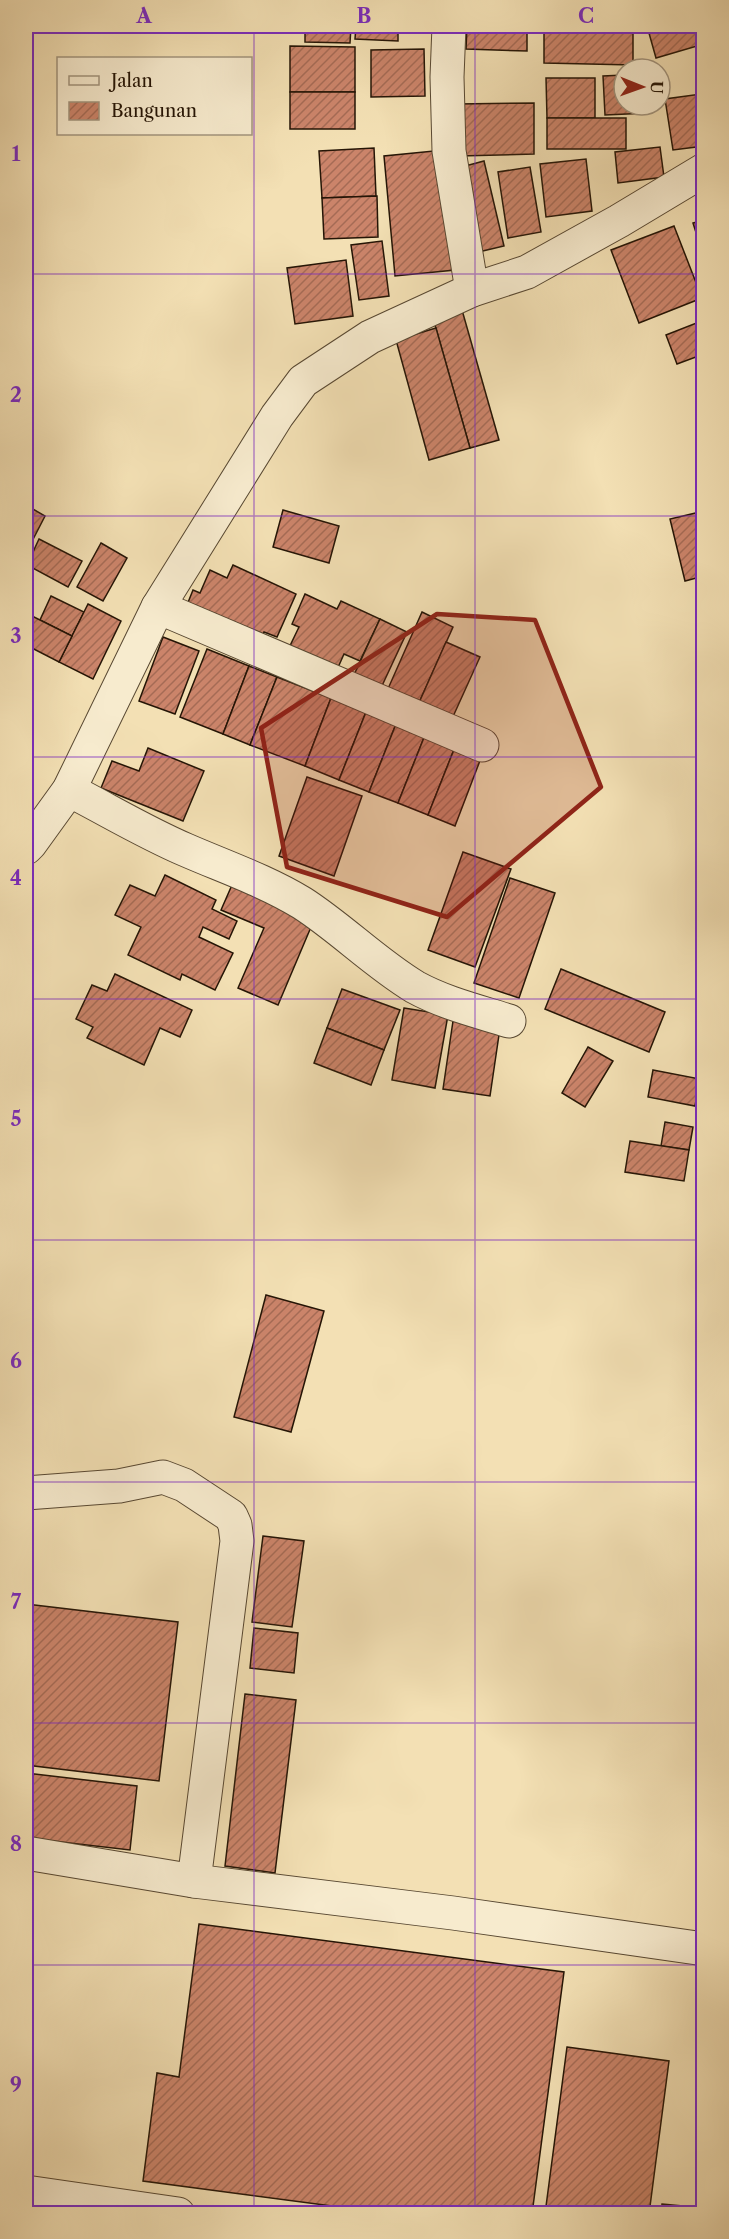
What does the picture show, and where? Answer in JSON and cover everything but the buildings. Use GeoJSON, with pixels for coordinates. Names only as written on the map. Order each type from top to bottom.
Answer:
{"type":"FeatureCollection","features":[{"type":"Feature","properties":{"kind":"street"},"geometry":{"type":"LineString","coordinates":[[449,26],[447,77],[449,151],[472,290]]}},
{"type":"Feature","properties":{"kind":"street"},"geometry":{"type":"LineString","coordinates":[[26,848],[69,790],[158,608],[277,416],[303,381],[370,337],[472,290],[527,272],[704,170]]}},
{"type":"Feature","properties":{"kind":"street"},"geometry":{"type":"LineString","coordinates":[[158,608],[482,745]]}},
{"type":"Feature","properties":{"kind":"street"},"geometry":{"type":"LineString","coordinates":[[69,790],[185,850],[235,869],[301,903],[357,942],[392,972],[415,987],[441,1000],[509,1021]]}},
{"type":"Feature","properties":{"kind":"street"},"geometry":{"type":"LineString","coordinates":[[26,1493],[119,1486],[163,1477],[184,1485],[231,1516],[235,1525],[237,1540],[194,1881]]}},
{"type":"Feature","properties":{"kind":"street"},"geometry":{"type":"LineString","coordinates":[[26,1853],[194,1881],[453,1913],[704,1949]]}},
{"type":"Feature","properties":{"kind":"street"},"geometry":{"type":"LineString","coordinates":[[26,2192],[178,2214]]}},
{"type":"Feature","properties":{"kind":"highlighted area"},"geometry":{"type":"Polygon","coordinates":[[[437,614],[535,620],[601,787],[447,917],[287,867],[261,728],[437,614]]]}}]}
